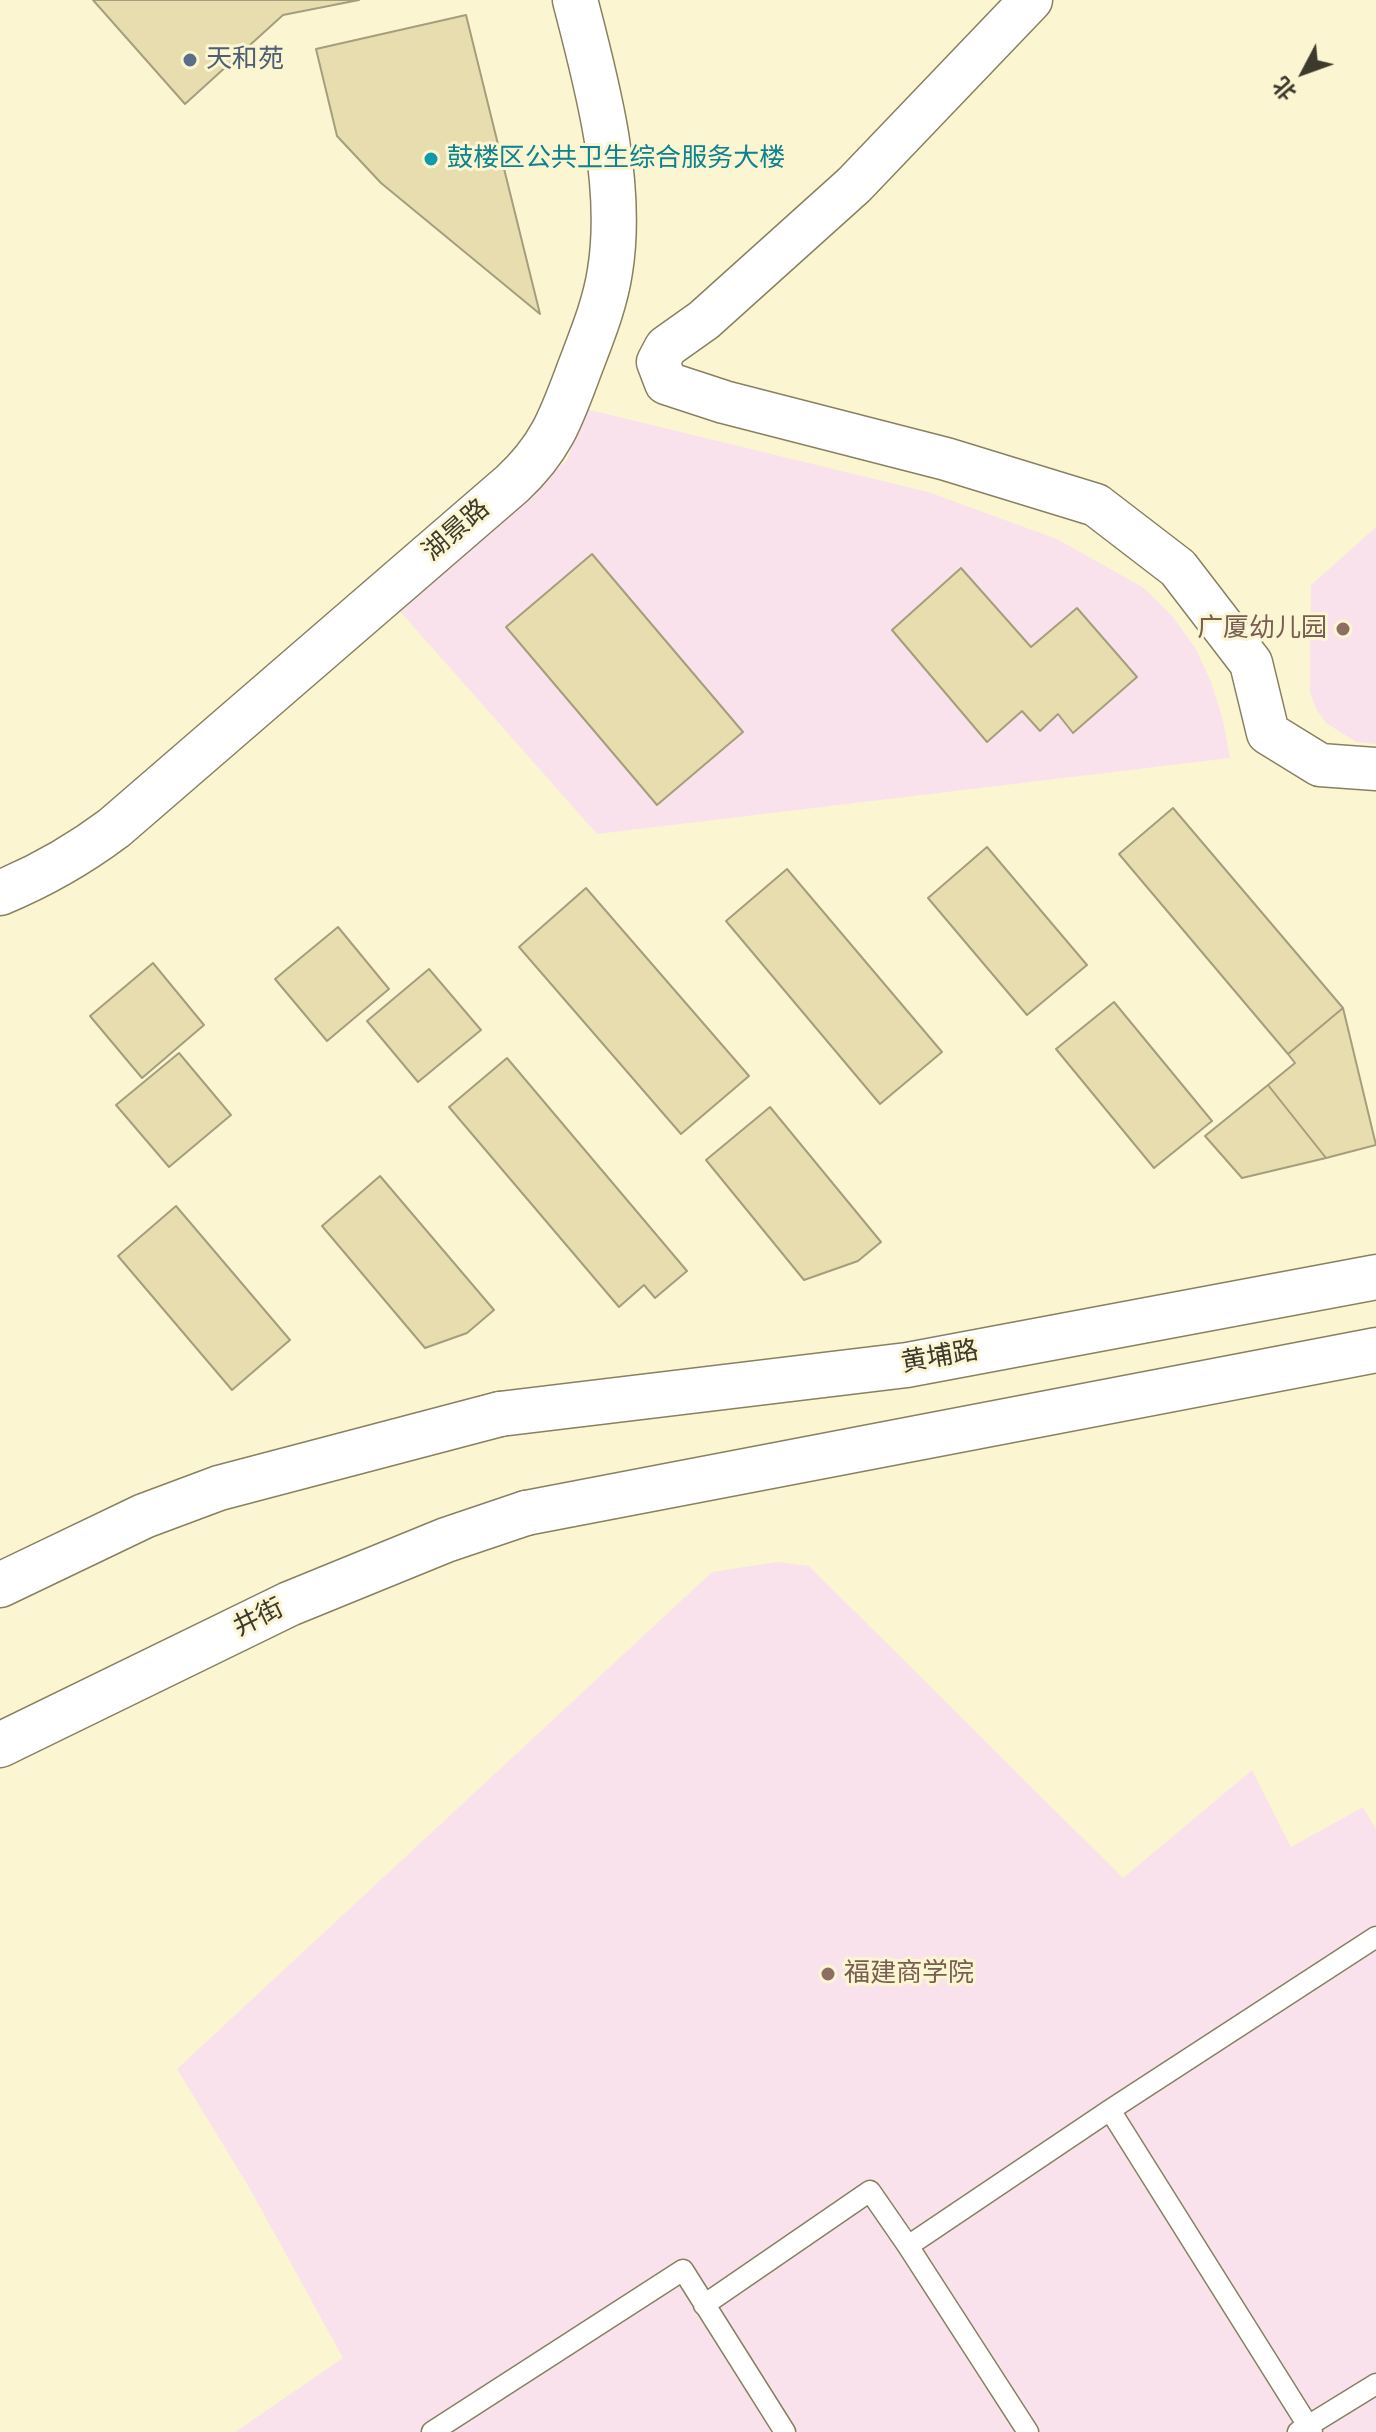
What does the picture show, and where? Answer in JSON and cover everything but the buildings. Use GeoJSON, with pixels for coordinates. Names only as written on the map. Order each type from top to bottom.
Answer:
{"type":"FeatureCollection","features":[{"type":"Feature","properties":{"kind":"street","name":"湖景路"},"geometry":{"type":"LineString","coordinates":[[0,893],[53,869],[114,828],[512,484],[529,468],[553,435],[604,300],[614,236],[605,138],[575,0]]}},
{"type":"Feature","properties":{"kind":"street"},"geometry":{"type":"LineString","coordinates":[[1031,0],[854,185],[704,320],[666,347],[658,362],[666,383],[724,402],[946,459],[1096,505],[1178,568],[1251,663],[1268,733],[1320,765],[1376,769]]}},
{"type":"Feature","properties":{"kind":"street","name":"黄埔路"},"geometry":{"type":"LineString","coordinates":[[0,1585],[144,1516],[219,1488],[500,1414],[907,1365],[1376,1277]]}},
{"type":"Feature","properties":{"kind":"street","name":"井街"},"geometry":{"type":"LineString","coordinates":[[0,1745],[289,1604],[446,1540],[526,1513],[1376,1350]]}},
{"type":"Feature","properties":{"kind":"lane"},"geometry":{"type":"LineString","coordinates":[[908,2246],[1376,1937]]}},
{"type":"Feature","properties":{"kind":"lane"},"geometry":{"type":"LineString","coordinates":[[1110,2110],[1306,2430],[1376,2384]]}},
{"type":"Feature","properties":{"kind":"lane"},"geometry":{"type":"LineString","coordinates":[[704,2305],[870,2191],[1028,2432]]}},
{"type":"Feature","properties":{"kind":"lane"},"geometry":{"type":"LineString","coordinates":[[432,2432],[683,2270],[785,2432]]}},
{"type":"Feature","properties":{"kind":"shaded area"},"geometry":{"type":"Polygon","coordinates":[[[586,409],[928,492],[1057,539],[1144,588],[1173,617],[1196,649],[1211,682],[1223,720],[1230,758],[597,834],[396,607],[567,460],[586,409]]]}},
{"type":"Feature","properties":{"kind":"shaded area","name":"广厦幼儿园"},"geometry":{"type":"Polygon","coordinates":[[[1376,527],[1374,744],[1356,742],[1326,723],[1316,709],[1310,692],[1311,585],[1376,527]]]}},
{"type":"Feature","properties":{"kind":"shaded area","name":"福建商学院"},"geometry":{"type":"Polygon","coordinates":[[[777,1562],[809,1566],[1123,1878],[1252,1770],[1291,1847],[1363,1807],[1376,1829],[1376,2432],[235,2432],[343,2358],[250,2189],[177,2069],[712,1572],[777,1562]]]}},
{"type":"Feature","properties":{"kind":"place","name":"天和苑"},"geometry":{"type":"Point","coordinates":[190,60]}},
{"type":"Feature","properties":{"kind":"place","name":"鼓楼区公共卫生综合服务大楼"},"geometry":{"type":"Point","coordinates":[431,159]}},
{"type":"Feature","properties":{"kind":"place","name":"广厦幼儿园"},"geometry":{"type":"Point","coordinates":[1343,629]}},
{"type":"Feature","properties":{"kind":"place","name":"福建商学院"},"geometry":{"type":"Point","coordinates":[828,1974]}}]}
